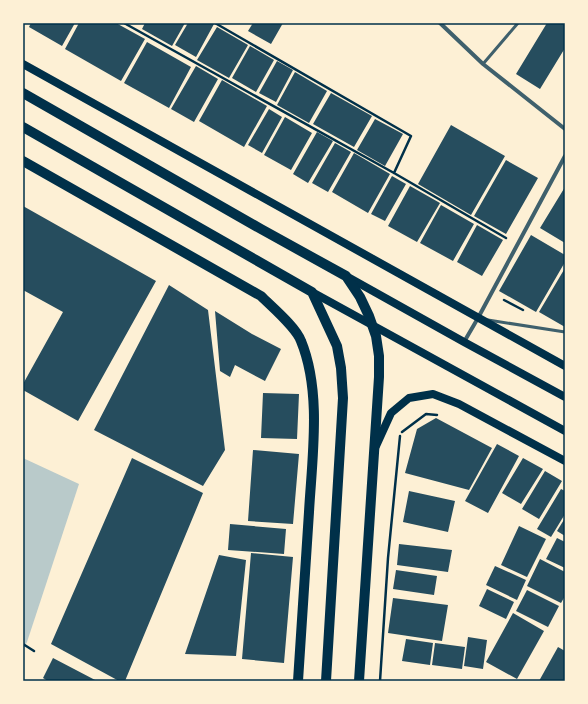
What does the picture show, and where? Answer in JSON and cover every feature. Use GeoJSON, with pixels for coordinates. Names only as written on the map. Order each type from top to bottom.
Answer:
{"type":"FeatureCollection","features":[{"type":"Feature","properties":{"kind":"main road"},"geometry":{"type":"LineString","coordinates":[[23,64],[565,366]]}},
{"type":"Feature","properties":{"kind":"main road"},"geometry":{"type":"LineString","coordinates":[[23,93],[261,229],[565,397]]}},
{"type":"Feature","properties":{"kind":"main road"},"geometry":{"type":"LineString","coordinates":[[23,127],[312,292],[565,431]]}},
{"type":"Feature","properties":{"kind":"main road"},"geometry":{"type":"LineString","coordinates":[[23,161],[261,296],[283,316],[301,338],[308,359],[313,385],[313,442],[298,681]]}},
{"type":"Feature","properties":{"kind":"main road"},"geometry":{"type":"LineString","coordinates":[[346,276],[360,297],[369,316],[376,336],[379,356],[375,449],[359,681]]}},
{"type":"Feature","properties":{"kind":"main road"},"geometry":{"type":"LineString","coordinates":[[312,292],[337,346],[344,398],[326,681]]}},
{"type":"Feature","properties":{"kind":"main road"},"geometry":{"type":"LineString","coordinates":[[375,449],[391,413],[409,398],[433,394],[459,404],[565,461]]}},
{"type":"Feature","properties":{"kind":"street"},"geometry":{"type":"LineString","coordinates":[[440,23],[483,64],[565,129]]}},
{"type":"Feature","properties":{"kind":"street"},"geometry":{"type":"LineString","coordinates":[[464,342],[565,156]]}},
{"type":"Feature","properties":{"kind":"street"},"geometry":{"type":"LineString","coordinates":[[478,318],[516,244]]}},
{"type":"Feature","properties":{"kind":"lane"},"geometry":{"type":"LineString","coordinates":[[483,64],[518,23]]}},
{"type":"Feature","properties":{"kind":"lane"},"geometry":{"type":"LineString","coordinates":[[478,318],[565,332]]}},
{"type":"Feature","properties":{"kind":"path"},"geometry":{"type":"LineString","coordinates":[[124,23],[394,173],[516,244]]}},
{"type":"Feature","properties":{"kind":"path"},"geometry":{"type":"LineString","coordinates":[[215,23],[411,136],[394,173]]}},
{"type":"Feature","properties":{"kind":"path"},"geometry":{"type":"LineString","coordinates":[[380,681],[388,558],[401,433],[426,414],[440,416]]}},
{"type":"Feature","properties":{"kind":"path"},"geometry":{"type":"LineString","coordinates":[[23,644],[34,651]]}},
{"type":"Feature","properties":{"kind":"shaded area"},"geometry":{"type":"Polygon","coordinates":[[[23,458],[79,484],[27,642],[23,649],[23,458]]]}},
{"type":"Feature","properties":{"kind":"building"},"geometry":{"type":"Polygon","coordinates":[[[31,23],[75,23],[62,46],[29,27],[31,23]]]}},
{"type":"Feature","properties":{"kind":"building"},"geometry":{"type":"Polygon","coordinates":[[[79,23],[116,23],[145,39],[121,81],[65,49],[79,23]]]}},
{"type":"Feature","properties":{"kind":"building"},"geometry":{"type":"Polygon","coordinates":[[[145,23],[185,23],[172,46],[142,29],[145,23]]]}},
{"type":"Feature","properties":{"kind":"building"},"geometry":{"type":"Polygon","coordinates":[[[188,23],[214,24],[196,57],[175,45],[188,23]]]}},
{"type":"Feature","properties":{"kind":"building"},"geometry":{"type":"Polygon","coordinates":[[[253,23],[283,23],[271,44],[248,31],[253,23]]]}},
{"type":"Feature","properties":{"kind":"building"},"geometry":{"type":"Polygon","coordinates":[[[547,23],[565,23],[565,48],[540,89],[516,74],[547,23]]]}},
{"type":"Feature","properties":{"kind":"building"},"geometry":{"type":"Polygon","coordinates":[[[217,27],[248,45],[229,78],[197,60],[217,27]]]}},
{"type":"Feature","properties":{"kind":"building"},"geometry":{"type":"Polygon","coordinates":[[[147,42],[191,67],[169,108],[124,83],[147,42]]]}},
{"type":"Feature","properties":{"kind":"building"},"geometry":{"type":"Polygon","coordinates":[[[250,46],[274,60],[256,92],[232,78],[250,46]]]}},
{"type":"Feature","properties":{"kind":"building"},"geometry":{"type":"Polygon","coordinates":[[[277,61],[293,70],[276,102],[259,93],[277,61]]]}},
{"type":"Feature","properties":{"kind":"building"},"geometry":{"type":"Polygon","coordinates":[[[196,66],[218,79],[194,122],[171,109],[196,66]]]}},
{"type":"Feature","properties":{"kind":"building"},"geometry":{"type":"Polygon","coordinates":[[[295,72],[327,91],[309,123],[277,105],[295,72]]]}},
{"type":"Feature","properties":{"kind":"building"},"geometry":{"type":"Polygon","coordinates":[[[222,80],[267,106],[244,147],[199,121],[222,80]]]}},
{"type":"Feature","properties":{"kind":"building"},"geometry":{"type":"Polygon","coordinates":[[[331,93],[372,116],[354,147],[313,124],[331,93]]]}},
{"type":"Feature","properties":{"kind":"building"},"geometry":{"type":"Polygon","coordinates":[[[269,109],[282,117],[262,153],[248,145],[269,109]]]}},
{"type":"Feature","properties":{"kind":"building"},"geometry":{"type":"Polygon","coordinates":[[[285,117],[312,133],[291,170],[264,155],[285,117]]]}},
{"type":"Feature","properties":{"kind":"building"},"geometry":{"type":"Polygon","coordinates":[[[375,119],[403,134],[385,166],[357,150],[375,119]]]}},
{"type":"Feature","properties":{"kind":"building"},"geometry":{"type":"Polygon","coordinates":[[[451,125],[505,156],[471,215],[418,184],[451,125]]]}},
{"type":"Feature","properties":{"kind":"building"},"geometry":{"type":"Polygon","coordinates":[[[317,132],[333,141],[308,183],[293,174],[317,132]]]}},
{"type":"Feature","properties":{"kind":"building"},"geometry":{"type":"Polygon","coordinates":[[[335,143],[351,152],[328,192],[312,183],[335,143]]]}},
{"type":"Feature","properties":{"kind":"building"},"geometry":{"type":"Polygon","coordinates":[[[354,153],[390,174],[368,213],[332,192],[354,153]]]}},
{"type":"Feature","properties":{"kind":"building"},"geometry":{"type":"Polygon","coordinates":[[[506,160],[538,178],[506,234],[474,216],[506,160]]]}},
{"type":"Feature","properties":{"kind":"building"},"geometry":{"type":"Polygon","coordinates":[[[392,176],[406,184],[385,221],[371,214],[392,176]]]}},
{"type":"Feature","properties":{"kind":"building"},"geometry":{"type":"Polygon","coordinates":[[[410,186],[440,203],[417,242],[388,226],[410,186]]]}},
{"type":"Feature","properties":{"kind":"building"},"geometry":{"type":"Polygon","coordinates":[[[565,187],[565,243],[540,228],[565,187]]]}},
{"type":"Feature","properties":{"kind":"building"},"geometry":{"type":"Polygon","coordinates":[[[441,205],[474,224],[453,261],[420,243],[441,205]]]}},
{"type":"Feature","properties":{"kind":"building"},"geometry":{"type":"Polygon","coordinates":[[[23,206],[156,281],[78,421],[23,390],[23,384],[63,312],[23,290],[23,206]]]}},
{"type":"Feature","properties":{"kind":"building"},"geometry":{"type":"Polygon","coordinates":[[[477,225],[503,240],[482,276],[457,262],[477,225]]]}},
{"type":"Feature","properties":{"kind":"building"},"geometry":{"type":"Polygon","coordinates":[[[531,235],[565,255],[565,262],[536,312],[499,291],[531,235]]]}},
{"type":"Feature","properties":{"kind":"building"},"geometry":{"type":"Polygon","coordinates":[[[565,268],[565,327],[539,312],[565,268]]]}},
{"type":"Feature","properties":{"kind":"building"},"geometry":{"type":"Polygon","coordinates":[[[169,285],[208,310],[225,450],[203,486],[94,430],[169,285]]]}},
{"type":"Feature","properties":{"kind":"building"},"geometry":{"type":"Polygon","coordinates":[[[215,311],[252,334],[281,349],[265,381],[235,365],[230,377],[220,371],[215,311]]]}},
{"type":"Feature","properties":{"kind":"building"},"geometry":{"type":"Polygon","coordinates":[[[263,393],[299,394],[297,439],[261,438],[263,393]]]}},
{"type":"Feature","properties":{"kind":"building"},"geometry":{"type":"Polygon","coordinates":[[[436,418],[492,448],[469,490],[405,473],[417,429],[436,418]]]}},
{"type":"Feature","properties":{"kind":"building"},"geometry":{"type":"Polygon","coordinates":[[[497,444],[519,456],[488,513],[465,501],[497,444]]]}},
{"type":"Feature","properties":{"kind":"building"},"geometry":{"type":"Polygon","coordinates":[[[253,450],[299,454],[293,524],[248,521],[253,450]]]}},
{"type":"Feature","properties":{"kind":"building"},"geometry":{"type":"Polygon","coordinates":[[[132,458],[203,493],[125,681],[119,681],[51,644],[132,458]]]}},
{"type":"Feature","properties":{"kind":"building"},"geometry":{"type":"Polygon","coordinates":[[[523,458],[543,469],[521,504],[502,493],[523,458]]]}},
{"type":"Feature","properties":{"kind":"building"},"geometry":{"type":"Polygon","coordinates":[[[545,471],[562,481],[539,519],[522,509],[545,471]]]}},
{"type":"Feature","properties":{"kind":"building"},"geometry":{"type":"Polygon","coordinates":[[[561,489],[565,491],[565,514],[551,537],[537,529],[561,489]]]}},
{"type":"Feature","properties":{"kind":"building"},"geometry":{"type":"Polygon","coordinates":[[[409,491],[455,501],[448,532],[403,522],[409,491]]]}},
{"type":"Feature","properties":{"kind":"building"},"geometry":{"type":"Polygon","coordinates":[[[565,518],[565,536],[557,531],[565,518]]]}},
{"type":"Feature","properties":{"kind":"building"},"geometry":{"type":"Polygon","coordinates":[[[230,524],[286,529],[284,554],[228,550],[230,524]]]}},
{"type":"Feature","properties":{"kind":"building"},"geometry":{"type":"Polygon","coordinates":[[[519,526],[546,539],[527,577],[501,565],[519,526]]]}},
{"type":"Feature","properties":{"kind":"building"},"geometry":{"type":"Polygon","coordinates":[[[557,538],[565,542],[565,568],[546,559],[557,538]]]}},
{"type":"Feature","properties":{"kind":"building"},"geometry":{"type":"Polygon","coordinates":[[[399,544],[452,550],[448,572],[397,565],[399,544]]]}},
{"type":"Feature","properties":{"kind":"building"},"geometry":{"type":"Polygon","coordinates":[[[251,553],[293,557],[284,663],[242,659],[251,553]]]}},
{"type":"Feature","properties":{"kind":"building"},"geometry":{"type":"Polygon","coordinates":[[[219,555],[246,560],[236,656],[185,654],[219,555]]]}},
{"type":"Feature","properties":{"kind":"building"},"geometry":{"type":"Polygon","coordinates":[[[540,559],[565,572],[565,596],[561,603],[527,586],[540,559]]]}},
{"type":"Feature","properties":{"kind":"building"},"geometry":{"type":"Polygon","coordinates":[[[495,566],[526,580],[517,600],[486,585],[495,566]]]}},
{"type":"Feature","properties":{"kind":"building"},"geometry":{"type":"Polygon","coordinates":[[[396,570],[437,576],[434,595],[393,589],[396,570]]]}},
{"type":"Feature","properties":{"kind":"building"},"geometry":{"type":"Polygon","coordinates":[[[487,589],[514,602],[506,619],[479,606],[487,589]]]}},
{"type":"Feature","properties":{"kind":"building"},"geometry":{"type":"Polygon","coordinates":[[[527,590],[559,606],[548,627],[516,611],[527,590]]]}},
{"type":"Feature","properties":{"kind":"building"},"geometry":{"type":"Polygon","coordinates":[[[393,598],[448,605],[442,641],[388,633],[393,598]]]}},
{"type":"Feature","properties":{"kind":"building"},"geometry":{"type":"Polygon","coordinates":[[[513,613],[544,631],[517,679],[486,662],[513,613]]]}},
{"type":"Feature","properties":{"kind":"building"},"geometry":{"type":"Polygon","coordinates":[[[468,637],[487,640],[483,669],[464,666],[468,637]]]}},
{"type":"Feature","properties":{"kind":"building"},"geometry":{"type":"Polygon","coordinates":[[[406,639],[433,643],[430,665],[402,661],[406,639]]]}},
{"type":"Feature","properties":{"kind":"building"},"geometry":{"type":"Polygon","coordinates":[[[435,643],[465,647],[462,669],[432,665],[435,643]]]}},
{"type":"Feature","properties":{"kind":"building"},"geometry":{"type":"Polygon","coordinates":[[[558,647],[565,651],[565,681],[539,681],[558,647]]]}},
{"type":"Feature","properties":{"kind":"building"},"geometry":{"type":"Polygon","coordinates":[[[53,658],[97,681],[48,681],[43,678],[53,658]]]}}]}
